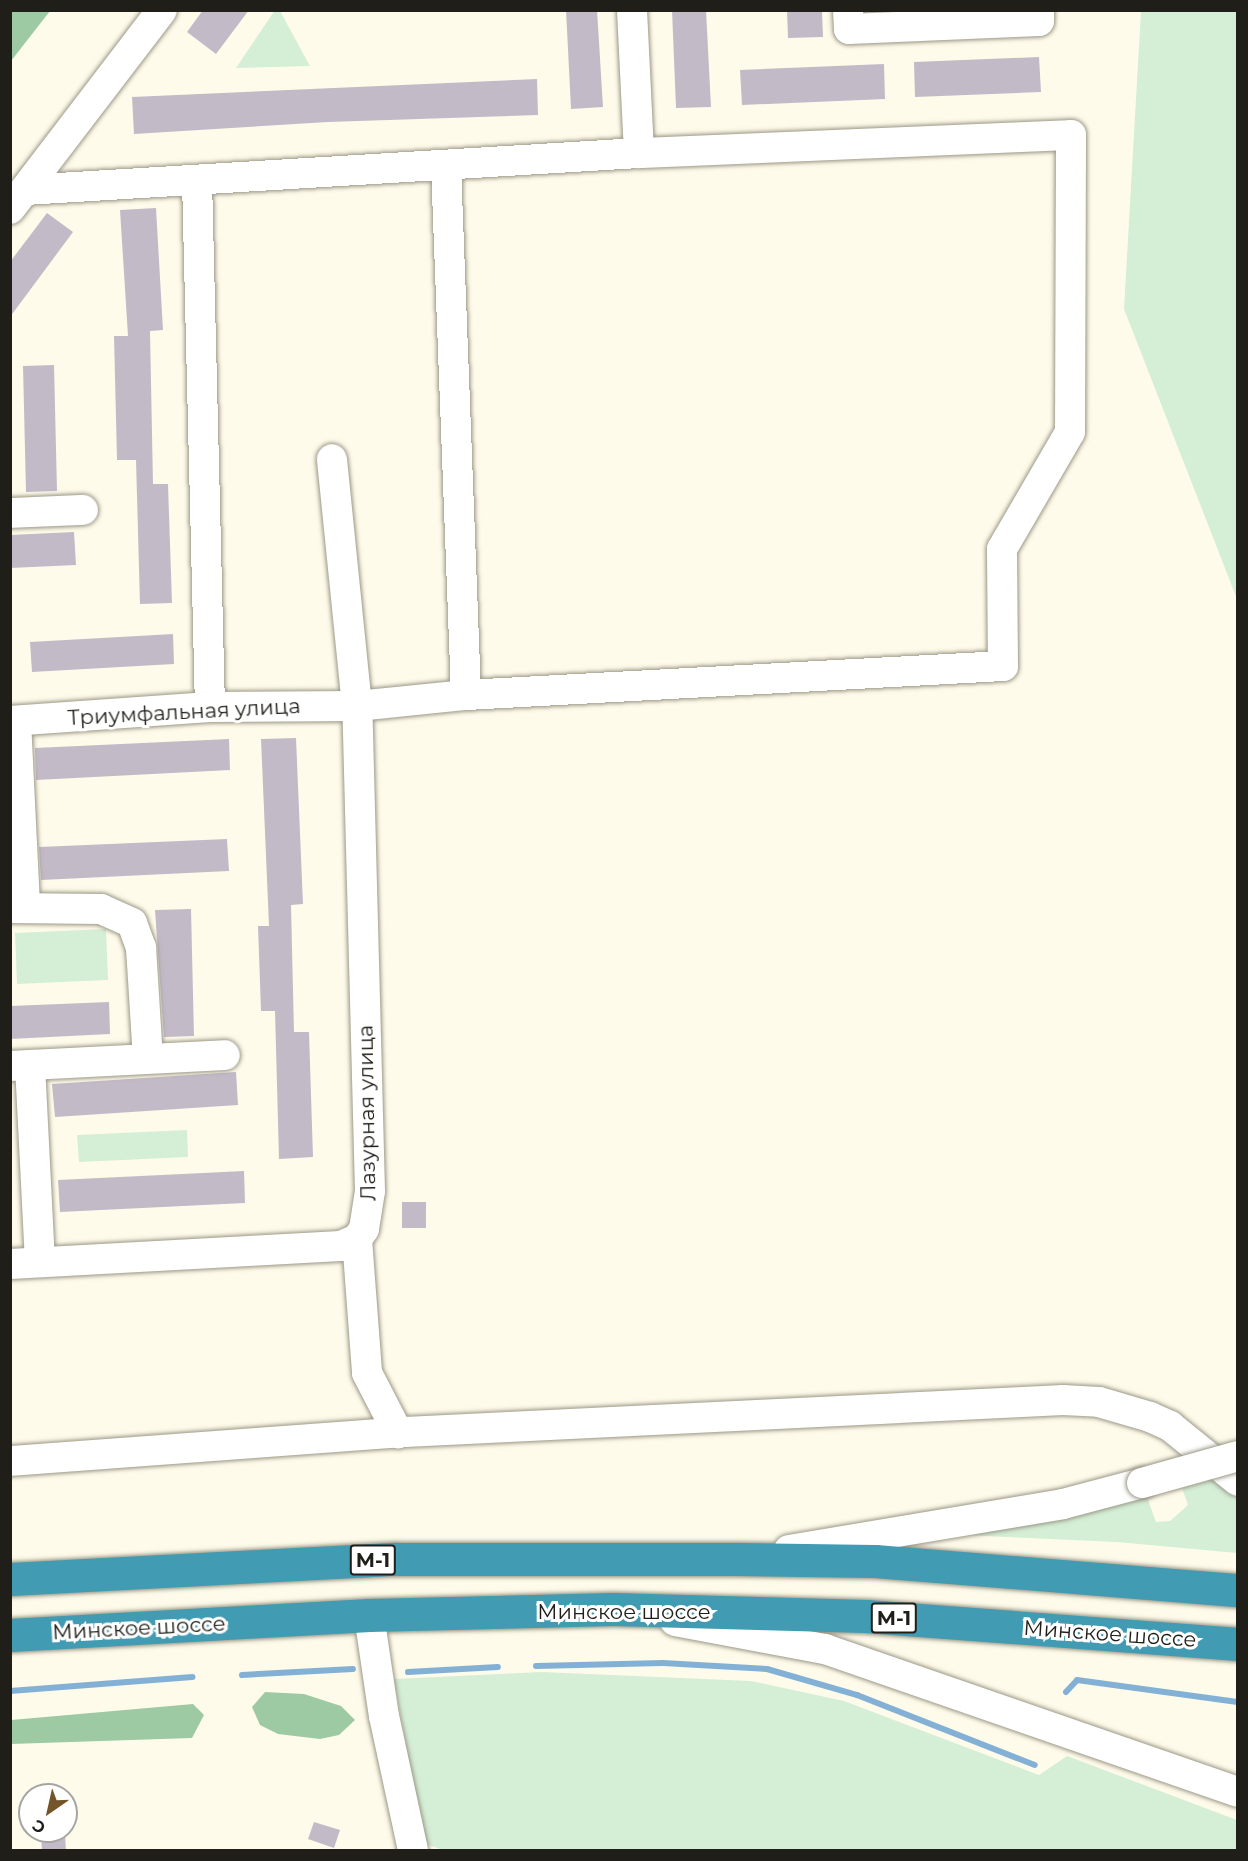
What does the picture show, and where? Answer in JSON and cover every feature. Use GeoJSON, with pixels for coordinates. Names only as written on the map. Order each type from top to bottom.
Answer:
{"type":"FeatureCollection","features":[{"type":"Feature","properties":{"kind":"highway","name":"М-1"},"geometry":{"type":"LineString","coordinates":[[10,1579],[396,1558],[736,1559],[875,1561],[1238,1590]]}},
{"type":"Feature","properties":{"kind":"highway","name":"Минское шоссе"},"geometry":{"type":"LineString","coordinates":[[10,1635],[369,1615],[613,1609],[866,1616],[1238,1644]]}},
{"type":"Feature","properties":{"kind":"street"},"geometry":{"type":"LineString","coordinates":[[18,200],[162,10]]}},
{"type":"Feature","properties":{"kind":"street"},"geometry":{"type":"LineString","coordinates":[[18,200],[197,180],[639,153],[632,10]]}},
{"type":"Feature","properties":{"kind":"street"},"geometry":{"type":"LineString","coordinates":[[848,10],[849,29],[1040,21],[1039,10]]}},
{"type":"Feature","properties":{"kind":"street","name":"Триумфальная улица"},"geometry":{"type":"LineString","coordinates":[[13,721],[210,707],[357,706],[466,695],[1003,666],[1002,549],[1070,432],[1071,135],[639,153]]}},
{"type":"Feature","properties":{"kind":"street"},"geometry":{"type":"LineString","coordinates":[[446,166],[466,695]]}},
{"type":"Feature","properties":{"kind":"street"},"geometry":{"type":"LineString","coordinates":[[197,180],[210,707]]}},
{"type":"Feature","properties":{"kind":"street","name":"Лазурная улица"},"geometry":{"type":"LineString","coordinates":[[332,459],[357,706],[370,1191],[369,1217],[357,1239]]}},
{"type":"Feature","properties":{"kind":"street"},"geometry":{"type":"LineString","coordinates":[[10,513],[83,510]]}},
{"type":"Feature","properties":{"kind":"street"},"geometry":{"type":"LineString","coordinates":[[13,721],[18,907],[101,909],[132,923],[141,948],[148,1058]]}},
{"type":"Feature","properties":{"kind":"street"},"geometry":{"type":"LineString","coordinates":[[225,1055],[20,1065],[25,1263],[341,1246],[357,1239],[367,1374],[398,1433]]}},
{"type":"Feature","properties":{"kind":"street"},"geometry":{"type":"LineString","coordinates":[[10,1461],[398,1433],[1063,1400],[1125,1408],[1160,1421],[1238,1481]]}},
{"type":"Feature","properties":{"kind":"street"},"geometry":{"type":"LineString","coordinates":[[736,1559],[1063,1504],[1238,1456]]}},
{"type":"Feature","properties":{"kind":"street"},"geometry":{"type":"LineString","coordinates":[[613,1609],[825,1649],[1238,1792]]}},
{"type":"Feature","properties":{"kind":"street"},"geometry":{"type":"LineString","coordinates":[[369,1615],[384,1716],[413,1851]]}},
{"type":"Feature","properties":{"kind":"green space"},"geometry":{"type":"Polygon","coordinates":[[[275,10],[280,11],[310,66],[236,68],[275,10]]]}},
{"type":"Feature","properties":{"kind":"green space"},"geometry":{"type":"Polygon","coordinates":[[[10,11],[50,11],[11,61],[10,11]]]}},
{"type":"Feature","properties":{"kind":"green space"},"geometry":{"type":"Polygon","coordinates":[[[1141,11],[1237,11],[1237,599],[1124,309],[1141,11]]]}},
{"type":"Feature","properties":{"kind":"green space"},"geometry":{"type":"Polygon","coordinates":[[[106,929],[108,980],[17,984],[15,933],[106,929]]]}},
{"type":"Feature","properties":{"kind":"green space"},"geometry":{"type":"Polygon","coordinates":[[[187,1130],[188,1157],[79,1162],[77,1135],[187,1130]]]}},
{"type":"Feature","properties":{"kind":"green space"},"geometry":{"type":"Polygon","coordinates":[[[1219,1478],[1237,1494],[1237,1553],[1117,1542],[963,1535],[1147,1497],[1156,1522],[1170,1521],[1188,1505],[1182,1488],[1219,1478]]]}},
{"type":"Feature","properties":{"kind":"green space"},"geometry":{"type":"Polygon","coordinates":[[[542,1672],[751,1681],[844,1701],[1039,1775],[1067,1756],[1237,1820],[1237,1850],[443,1850],[429,1845],[422,1831],[394,1679],[542,1672]]]}},
{"type":"Feature","properties":{"kind":"green space"},"geometry":{"type":"Polygon","coordinates":[[[265,1692],[304,1694],[341,1706],[355,1720],[339,1735],[320,1739],[278,1734],[260,1725],[252,1707],[265,1692]]]}},
{"type":"Feature","properties":{"kind":"green space"},"geometry":{"type":"Polygon","coordinates":[[[193,1704],[204,1715],[192,1738],[11,1744],[11,1720],[193,1704]]]}},
{"type":"Feature","properties":{"kind":"building"},"geometry":{"type":"Polygon","coordinates":[[[203,10],[249,10],[216,54],[187,32],[203,10]]]}},
{"type":"Feature","properties":{"kind":"building"},"geometry":{"type":"Polygon","coordinates":[[[566,10],[597,10],[603,107],[571,109],[566,10]]]}},
{"type":"Feature","properties":{"kind":"building"},"geometry":{"type":"Polygon","coordinates":[[[672,10],[706,10],[711,107],[676,108],[672,10]]]}},
{"type":"Feature","properties":{"kind":"building"},"geometry":{"type":"Polygon","coordinates":[[[787,10],[822,10],[823,37],[788,38],[787,10]]]}},
{"type":"Feature","properties":{"kind":"building"},"geometry":{"type":"Polygon","coordinates":[[[1039,57],[1041,92],[915,97],[914,62],[1039,57]]]}},
{"type":"Feature","properties":{"kind":"building"},"geometry":{"type":"Polygon","coordinates":[[[884,64],[885,99],[742,105],[740,70],[884,64]]]}},
{"type":"Feature","properties":{"kind":"building"},"geometry":{"type":"Polygon","coordinates":[[[537,79],[538,115],[328,122],[134,134],[132,97],[537,79]]]}},
{"type":"Feature","properties":{"kind":"building"},"geometry":{"type":"Polygon","coordinates":[[[156,208],[163,330],[150,331],[153,484],[168,484],[172,603],[140,604],[136,460],[117,460],[114,336],[128,336],[120,210],[156,208]]]}},
{"type":"Feature","properties":{"kind":"building"},"geometry":{"type":"Polygon","coordinates":[[[47,213],[73,232],[10,317],[10,262],[47,213]]]}},
{"type":"Feature","properties":{"kind":"building"},"geometry":{"type":"Polygon","coordinates":[[[54,365],[57,491],[26,492],[23,366],[54,365]]]}},
{"type":"Feature","properties":{"kind":"building"},"geometry":{"type":"Polygon","coordinates":[[[74,532],[76,565],[10,568],[10,535],[74,532]]]}},
{"type":"Feature","properties":{"kind":"building"},"geometry":{"type":"Polygon","coordinates":[[[173,634],[174,664],[32,672],[30,642],[173,634]]]}},
{"type":"Feature","properties":{"kind":"building"},"geometry":{"type":"Polygon","coordinates":[[[296,738],[303,904],[291,905],[294,1032],[309,1032],[313,1157],[279,1159],[275,1011],[261,1011],[258,926],[269,926],[261,739],[296,738]]]}},
{"type":"Feature","properties":{"kind":"building"},"geometry":{"type":"Polygon","coordinates":[[[229,739],[230,770],[36,780],[35,748],[229,739]]]}},
{"type":"Feature","properties":{"kind":"building"},"geometry":{"type":"Polygon","coordinates":[[[227,839],[229,871],[41,880],[39,847],[227,839]]]}},
{"type":"Feature","properties":{"kind":"building"},"geometry":{"type":"Polygon","coordinates":[[[191,909],[194,1036],[164,1037],[155,910],[191,909]]]}},
{"type":"Feature","properties":{"kind":"building"},"geometry":{"type":"Polygon","coordinates":[[[109,1002],[110,1034],[10,1039],[10,1006],[109,1002]]]}},
{"type":"Feature","properties":{"kind":"building"},"geometry":{"type":"Polygon","coordinates":[[[236,1072],[238,1105],[55,1117],[52,1084],[236,1072]]]}},
{"type":"Feature","properties":{"kind":"building"},"geometry":{"type":"Polygon","coordinates":[[[244,1171],[245,1203],[60,1212],[58,1180],[244,1171]]]}},
{"type":"Feature","properties":{"kind":"building"},"geometry":{"type":"Polygon","coordinates":[[[402,1202],[426,1202],[426,1228],[402,1228],[402,1202]]]}},
{"type":"Feature","properties":{"kind":"building"},"geometry":{"type":"Polygon","coordinates":[[[314,1822],[340,1830],[334,1848],[308,1839],[314,1822]]]}},
{"type":"Feature","properties":{"kind":"building"},"geometry":{"type":"Polygon","coordinates":[[[41,1843],[66,1843],[66,1851],[42,1851],[41,1843]]]}},
{"type":"Feature","properties":{"kind":"waterway"},"geometry":{"type":"LineString","coordinates":[[536,1666],[663,1663],[767,1669],[857,1695],[1035,1765]]}},
{"type":"Feature","properties":{"kind":"waterway"},"geometry":{"type":"LineString","coordinates":[[408,1672],[498,1667]]}},
{"type":"Feature","properties":{"kind":"waterway"},"geometry":{"type":"LineString","coordinates":[[242,1675],[353,1669]]}},
{"type":"Feature","properties":{"kind":"waterway"},"geometry":{"type":"LineString","coordinates":[[10,1691],[192,1677]]}},
{"type":"Feature","properties":{"kind":"waterway"},"geometry":{"type":"LineString","coordinates":[[1066,1692],[1077,1680],[1238,1702]]}}]}
